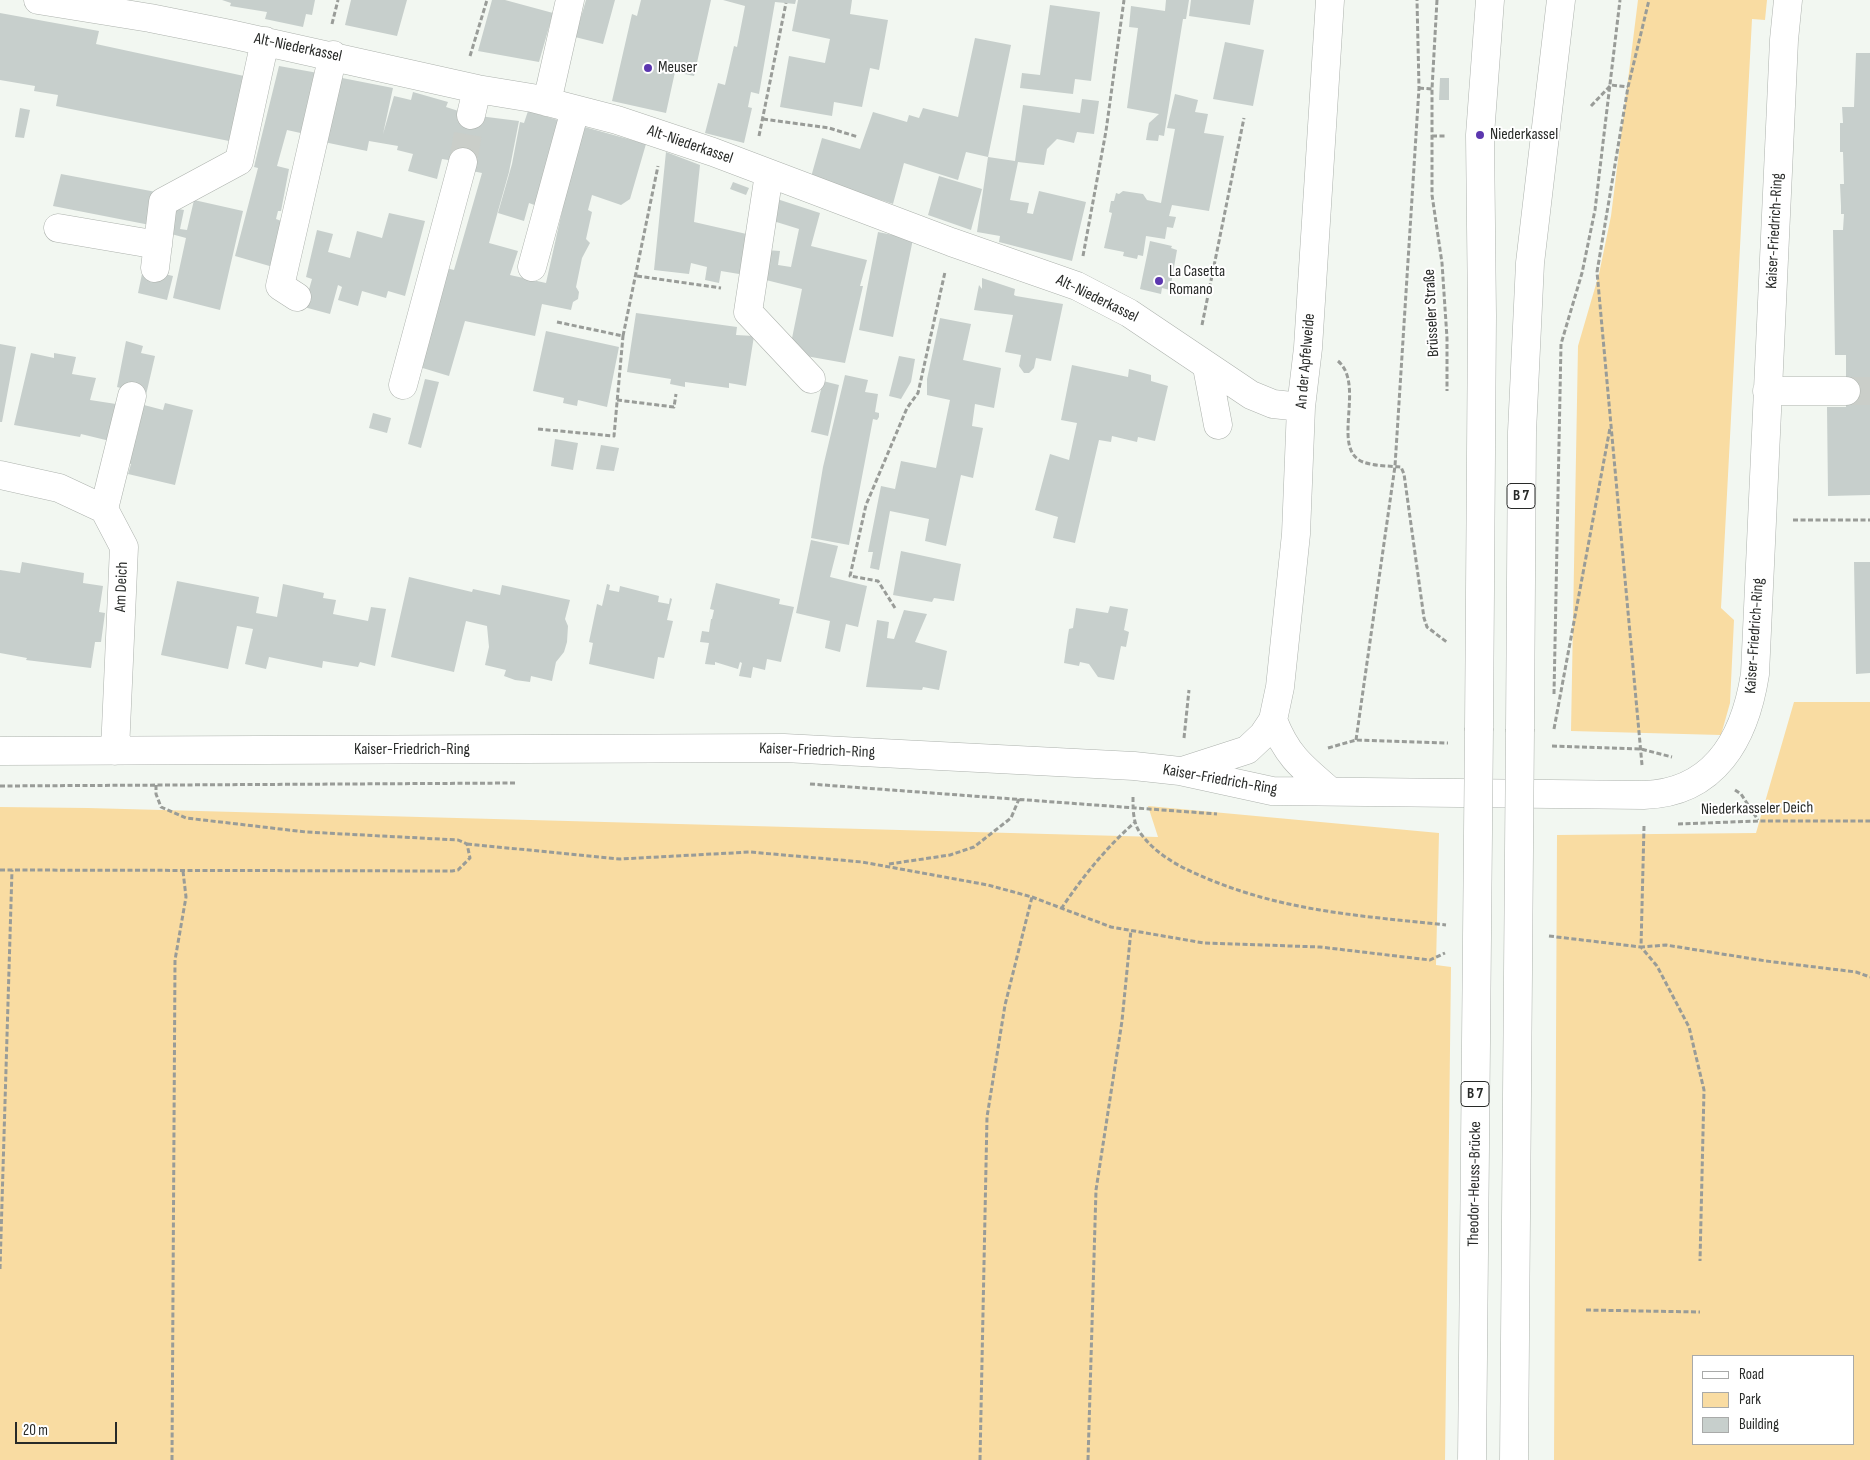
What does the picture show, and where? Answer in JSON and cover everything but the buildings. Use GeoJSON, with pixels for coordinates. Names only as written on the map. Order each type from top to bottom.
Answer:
{"type":"FeatureCollection","features":[{"type":"Feature","properties":{"kind":"main road","name":"Alt-Niederkassel"},"geometry":{"type":"LineString","coordinates":[[38,0],[152,9],[265,41],[471,88],[547,102],[617,120],[1077,286],[1129,313],[1251,395],[1273,404],[1301,407]]}},
{"type":"Feature","properties":{"kind":"main road"},"geometry":{"type":"LineString","coordinates":[[547,102],[570,0]]}},
{"type":"Feature","properties":{"kind":"main road","name":"An der Apfelweide"},"geometry":{"type":"LineString","coordinates":[[1180,771],[1247,750],[1263,735],[1273,720],[1280,687],[1296,534],[1301,407],[1308,348],[1330,0]]}},
{"type":"Feature","properties":{"kind":"main road","name":"Theodor-Heuss-Brücke"},"geometry":{"type":"LineString","coordinates":[[1472,1460],[1482,316],[1480,135],[1490,0]]}},
{"type":"Feature","properties":{"kind":"main road","name":"B 7"},"geometry":{"type":"LineString","coordinates":[[1514,1460],[1522,432],[1530,263],[1561,0]]}},
{"type":"Feature","properties":{"kind":"main road","name":"Kaiser-Friedrich-Ring"},"geometry":{"type":"LineString","coordinates":[[0,751],[784,748],[1134,766],[1180,771],[1272,791],[1644,795],[1664,794],[1692,784],[1720,762],[1731,746],[1751,699],[1755,674],[1784,40],[1788,0]]}},
{"type":"Feature","properties":{"kind":"main road"},"geometry":{"type":"LineString","coordinates":[[58,228],[156,256],[163,202],[239,162],[265,41]]}},
{"type":"Feature","properties":{"kind":"main road"},"geometry":{"type":"LineString","coordinates":[[297,297],[280,286],[332,55]]}},
{"type":"Feature","properties":{"kind":"main road"},"geometry":{"type":"LineString","coordinates":[[471,88],[471,115]]}},
{"type":"Feature","properties":{"kind":"main road"},"geometry":{"type":"LineString","coordinates":[[532,267],[575,110]]}},
{"type":"Feature","properties":{"kind":"main road"},"geometry":{"type":"LineString","coordinates":[[403,385],[463,162]]}},
{"type":"Feature","properties":{"kind":"main road"},"geometry":{"type":"LineString","coordinates":[[761,171],[748,312],[812,379]]}},
{"type":"Feature","properties":{"kind":"main road"},"geometry":{"type":"LineString","coordinates":[[1202,362],[1218,425]]}},
{"type":"Feature","properties":{"kind":"main road"},"geometry":{"type":"LineString","coordinates":[[1767,391],[1846,391]]}},
{"type":"Feature","properties":{"kind":"main road"},"geometry":{"type":"LineString","coordinates":[[0,475],[59,488],[104,509],[132,396]]}},
{"type":"Feature","properties":{"kind":"main road","name":"Am Deich"},"geometry":{"type":"LineString","coordinates":[[104,509],[124,547],[115,750]]}},
{"type":"Feature","properties":{"kind":"main road"},"geometry":{"type":"LineString","coordinates":[[1273,720],[1281,741],[1294,761],[1330,791]]}},
{"type":"Feature","properties":{"kind":"path"},"geometry":{"type":"LineString","coordinates":[[471,88],[471,50],[486,0]]}},
{"type":"Feature","properties":{"kind":"path"},"geometry":{"type":"LineString","coordinates":[[1077,286],[1106,131],[1124,0]]}},
{"type":"Feature","properties":{"kind":"path"},"geometry":{"type":"LineString","coordinates":[[1356,740],[1395,466],[1419,88],[1417,0]]}},
{"type":"Feature","properties":{"kind":"path","name":"Brüsseler Straße"},"geometry":{"type":"LineString","coordinates":[[1437,0],[1432,89],[1432,195],[1442,263],[1447,338],[1447,397]]}},
{"type":"Feature","properties":{"kind":"path"},"geometry":{"type":"LineString","coordinates":[[1611,423],[1554,730],[1562,344],[1582,273],[1595,210],[1620,0]]}},
{"type":"Feature","properties":{"kind":"path"},"geometry":{"type":"LineString","coordinates":[[1641,749],[1597,272],[1628,88],[1649,0]]}},
{"type":"Feature","properties":{"kind":"path"},"geometry":{"type":"LineString","coordinates":[[761,171],[763,119],[786,4]]}},
{"type":"Feature","properties":{"kind":"path"},"geometry":{"type":"LineString","coordinates":[[1610,85],[1628,88]]}},
{"type":"Feature","properties":{"kind":"path"},"geometry":{"type":"LineString","coordinates":[[1590,106],[1610,85]]}},
{"type":"Feature","properties":{"kind":"path"},"geometry":{"type":"LineString","coordinates":[[1419,88],[1432,89]]}},
{"type":"Feature","properties":{"kind":"path"},"geometry":{"type":"LineString","coordinates":[[1202,362],[1244,118]]}},
{"type":"Feature","properties":{"kind":"path"},"geometry":{"type":"LineString","coordinates":[[763,119],[830,128],[858,137]]}},
{"type":"Feature","properties":{"kind":"path"},"geometry":{"type":"LineString","coordinates":[[538,429],[614,436],[623,336],[637,276],[664,136]]}},
{"type":"Feature","properties":{"kind":"path"},"geometry":{"type":"LineString","coordinates":[[1432,136],[1447,136]]}},
{"type":"Feature","properties":{"kind":"path"},"geometry":{"type":"LineString","coordinates":[[895,608],[878,581],[850,576],[866,505],[907,408],[918,392],[951,242]]}},
{"type":"Feature","properties":{"kind":"path"},"geometry":{"type":"LineString","coordinates":[[637,276],[724,288]]}},
{"type":"Feature","properties":{"kind":"path"},"geometry":{"type":"LineString","coordinates":[[557,322],[623,336]]}},
{"type":"Feature","properties":{"kind":"path"},"geometry":{"type":"LineString","coordinates":[[1308,348],[1335,358],[1345,367],[1351,390],[1347,438],[1353,454],[1362,462],[1401,467],[1404,474],[1424,618],[1427,627],[1448,643]]}},
{"type":"Feature","properties":{"kind":"path"},"geometry":{"type":"LineString","coordinates":[[617,400],[674,407],[676,394]]}},
{"type":"Feature","properties":{"kind":"path"},"geometry":{"type":"LineString","coordinates":[[1762,520],[1870,520]]}},
{"type":"Feature","properties":{"kind":"path"},"geometry":{"type":"LineString","coordinates":[[1184,734],[1189,690]]}},
{"type":"Feature","properties":{"kind":"path"},"geometry":{"type":"LineString","coordinates":[[154,750],[156,794],[161,807],[186,818],[306,832],[458,840],[467,844],[620,859],[750,852],[884,865],[988,885],[1032,897],[1111,926],[1204,943],[1320,947],[1430,960],[1446,952]]}},
{"type":"Feature","properties":{"kind":"path"},"geometry":{"type":"LineString","coordinates":[[0,786],[521,783]]}},
{"type":"Feature","properties":{"kind":"path"},"geometry":{"type":"LineString","coordinates":[[806,783],[1222,814]]}},
{"type":"Feature","properties":{"kind":"path"},"geometry":{"type":"LineString","coordinates":[[884,865],[950,855],[974,848],[1011,818],[1019,799]]}},
{"type":"Feature","properties":{"kind":"path","name":"Niederkasseler Deich"},"geometry":{"type":"LineString","coordinates":[[1672,824],[1758,820],[1870,821]]}},
{"type":"Feature","properties":{"kind":"path"},"geometry":{"type":"LineString","coordinates":[[1061,909],[1106,848],[1135,822]]}},
{"type":"Feature","properties":{"kind":"path"},"geometry":{"type":"LineString","coordinates":[[1653,825],[1644,825],[1642,947],[1666,945],[1766,961],[1856,972],[1870,977]]}},
{"type":"Feature","properties":{"kind":"path"},"geometry":{"type":"LineString","coordinates":[[0,870],[458,870],[470,858],[467,844]]}},
{"type":"Feature","properties":{"kind":"path"},"geometry":{"type":"LineString","coordinates":[[0,1269],[12,870]]}},
{"type":"Feature","properties":{"kind":"path"},"geometry":{"type":"LineString","coordinates":[[172,1460],[175,960],[186,898],[183,870]]}},
{"type":"Feature","properties":{"kind":"path"},"geometry":{"type":"LineString","coordinates":[[980,1460],[987,1117],[1005,1004],[1032,897]]}},
{"type":"Feature","properties":{"kind":"path"},"geometry":{"type":"LineString","coordinates":[[1088,1460],[1096,1190],[1122,1021],[1131,930]]}},
{"type":"Feature","properties":{"kind":"path"},"geometry":{"type":"LineString","coordinates":[[1586,1310],[1700,1312]]}},
{"type":"Feature","properties":{"kind":"green space"},"geometry":{"type":"Polygon","coordinates":[[[1638,0],[1767,0],[1765,20],[1752,19],[1721,608],[1734,620],[1730,703],[1721,735],[1571,731],[1578,346],[1599,274],[1611,216],[1638,0]]]}},
{"type":"Feature","properties":{"kind":"green space"},"geometry":{"type":"Polygon","coordinates":[[[1794,702],[1870,702],[1870,1460],[1554,1460],[1557,835],[1756,833],[1794,702]]]}},
{"type":"Feature","properties":{"kind":"green space"},"geometry":{"type":"Polygon","coordinates":[[[1148,806],[1439,833],[1436,965],[1451,967],[1445,1460],[0,1460],[0,807],[1158,837],[1148,806]]]}},
{"type":"Feature","properties":{"kind":"tunnel"},"geometry":{"type":"LineString","coordinates":[[463,162],[471,115]]}},
{"type":"Feature","properties":{"kind":"tunnel"},"geometry":{"type":"LineString","coordinates":[[1846,391],[1870,391]]}},
{"type":"Feature","properties":{"kind":"place","name":"Meuser"},"geometry":{"type":"Point","coordinates":[648,68]}},
{"type":"Feature","properties":{"kind":"place","name":"Niederkassel"},"geometry":{"type":"Point","coordinates":[1480,135]}},
{"type":"Feature","properties":{"kind":"place","name":"La Casetta Romano"},"geometry":{"type":"Point","coordinates":[1159,281]}}]}
